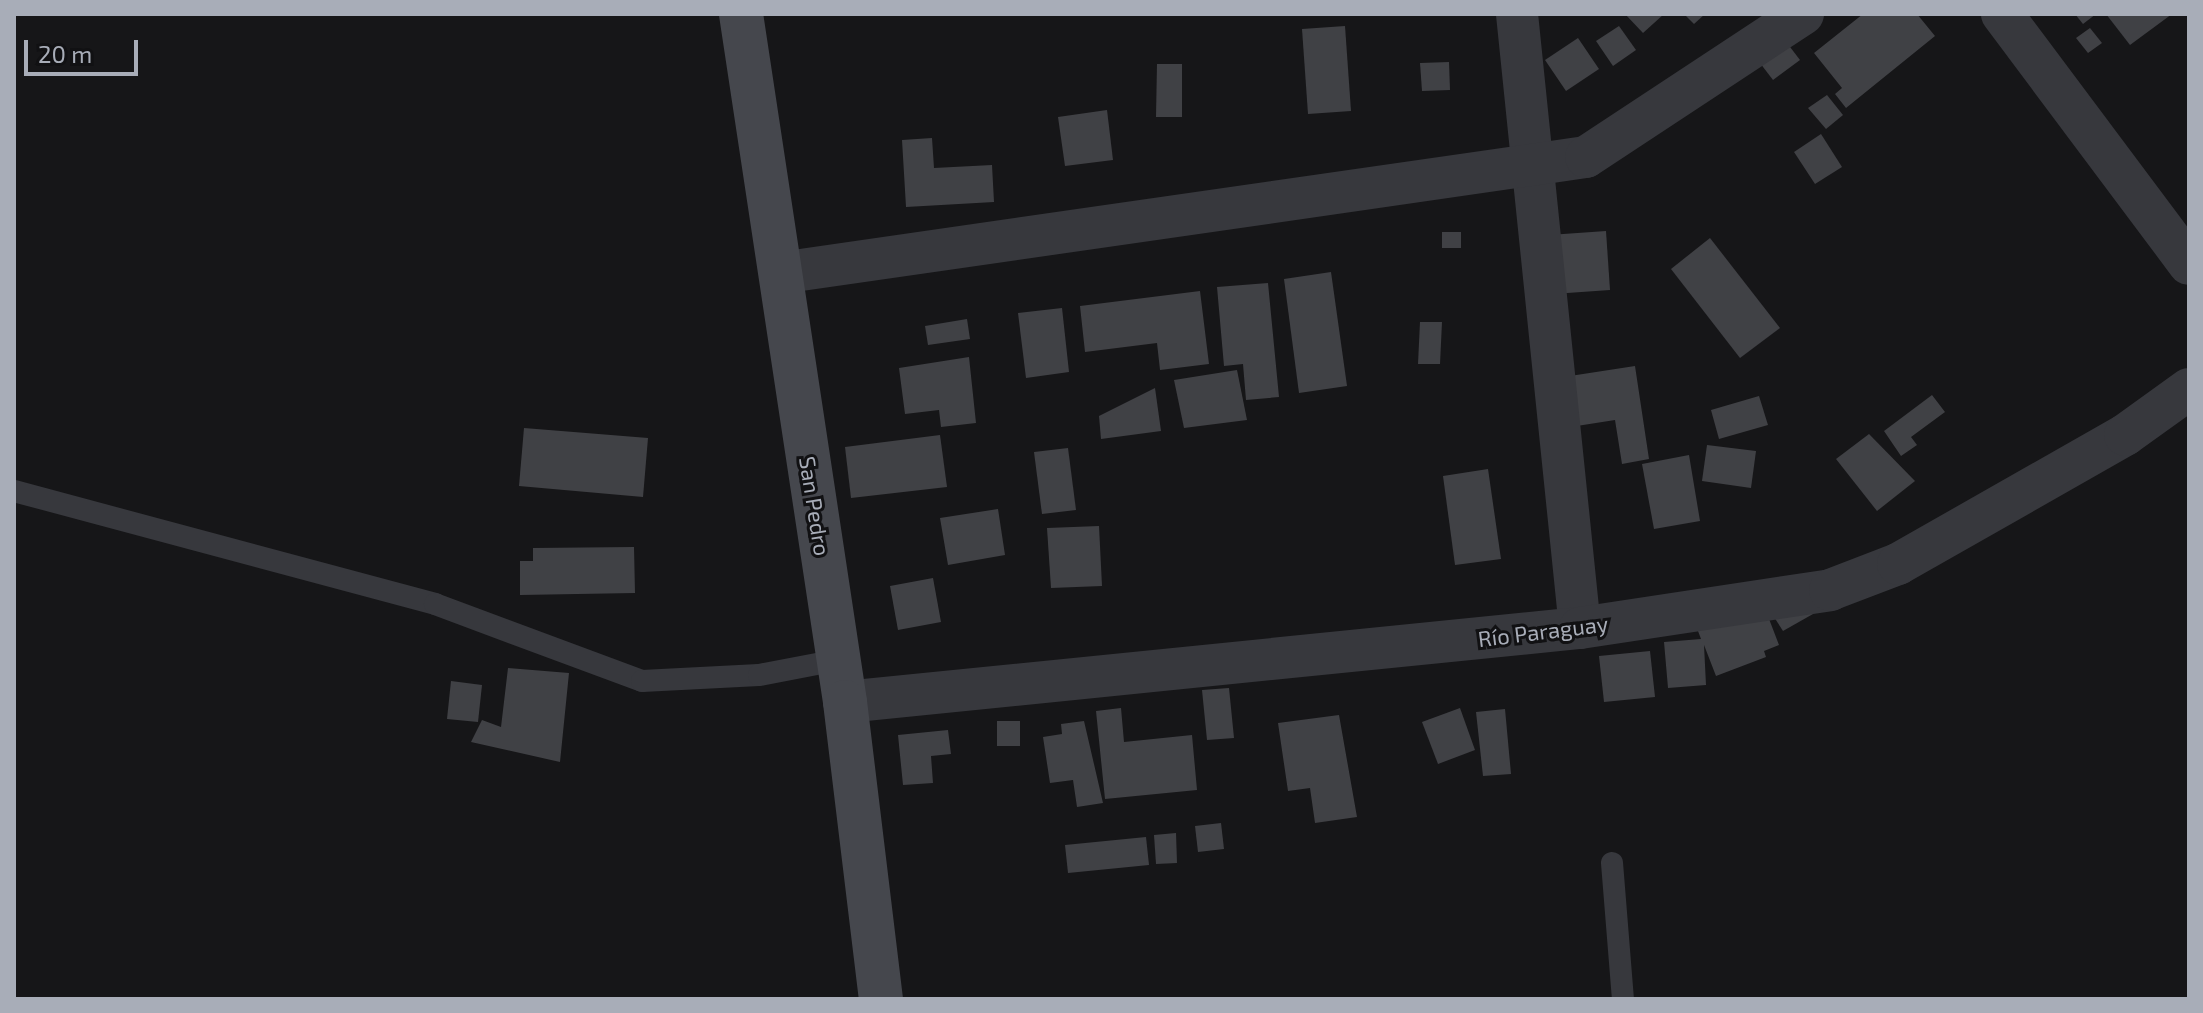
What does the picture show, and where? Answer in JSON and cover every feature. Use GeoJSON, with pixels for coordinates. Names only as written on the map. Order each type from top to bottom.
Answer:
{"type":"FeatureCollection","features":[{"type":"Feature","properties":{"kind":"main road","name":"San Pedro"},"geometry":{"type":"LineString","coordinates":[[741,14],[845,702],[881,999]]}},
{"type":"Feature","properties":{"kind":"street"},"geometry":{"type":"LineString","coordinates":[[1517,14],[1580,628]]}},
{"type":"Feature","properties":{"kind":"street"},"geometry":{"type":"LineString","coordinates":[[780,273],[1534,164],[1606,150],[1803,14]]}},
{"type":"Feature","properties":{"kind":"street"},"geometry":{"type":"LineString","coordinates":[[2002,14],[2189,264]]}},
{"type":"Feature","properties":{"kind":"street","name":"Río Paraguay"},"geometry":{"type":"LineString","coordinates":[[845,702],[1580,628],[1830,590],[1898,564],[2125,435],[2189,389]]}},
{"type":"Feature","properties":{"kind":"lane"},"geometry":{"type":"LineString","coordinates":[[14,491],[435,604],[642,681],[759,675],[838,660]]}},
{"type":"Feature","properties":{"kind":"lane"},"geometry":{"type":"LineString","coordinates":[[1612,863],[1623,999]]}},
{"type":"Feature","properties":{"kind":"building"},"geometry":{"type":"Polygon","coordinates":[[[1625,14],[1664,14],[1643,33],[1625,14]]]}},
{"type":"Feature","properties":{"kind":"building"},"geometry":{"type":"Polygon","coordinates":[[[1684,14],[1705,14],[1694,24],[1684,14]]]}},
{"type":"Feature","properties":{"kind":"building"},"geometry":{"type":"Polygon","coordinates":[[[1863,14],[1917,14],[1935,36],[1846,108],[1835,94],[1842,88],[1814,53],[1863,14]]]}},
{"type":"Feature","properties":{"kind":"building"},"geometry":{"type":"Polygon","coordinates":[[[2075,14],[2096,14],[2083,24],[2075,14]]]}},
{"type":"Feature","properties":{"kind":"building"},"geometry":{"type":"Polygon","coordinates":[[[2106,14],[2172,14],[2130,45],[2106,14]]]}},
{"type":"Feature","properties":{"kind":"building"},"geometry":{"type":"Polygon","coordinates":[[[1345,26],[1351,111],[1308,114],[1302,29],[1345,26]]]}},
{"type":"Feature","properties":{"kind":"building"},"geometry":{"type":"Polygon","coordinates":[[[1619,26],[1636,50],[1613,66],[1596,41],[1619,26]]]}},
{"type":"Feature","properties":{"kind":"building"},"geometry":{"type":"Polygon","coordinates":[[[2090,28],[2102,43],[2088,53],[2076,38],[2090,28]]]}},
{"type":"Feature","properties":{"kind":"building"},"geometry":{"type":"Polygon","coordinates":[[[1578,38],[1599,69],[1566,91],[1545,60],[1578,38]]]}},
{"type":"Feature","properties":{"kind":"building"},"geometry":{"type":"Polygon","coordinates":[[[1787,43],[1800,60],[1773,80],[1760,63],[1787,43]]]}},
{"type":"Feature","properties":{"kind":"building"},"geometry":{"type":"Polygon","coordinates":[[[1449,62],[1450,90],[1422,91],[1420,63],[1449,62]]]}},
{"type":"Feature","properties":{"kind":"building"},"geometry":{"type":"Polygon","coordinates":[[[1157,64],[1182,64],[1182,117],[1156,117],[1157,64]]]}},
{"type":"Feature","properties":{"kind":"building"},"geometry":{"type":"Polygon","coordinates":[[[1827,95],[1843,115],[1826,129],[1808,108],[1827,95]]]}},
{"type":"Feature","properties":{"kind":"building"},"geometry":{"type":"Polygon","coordinates":[[[1107,110],[1113,160],[1065,166],[1058,117],[1107,110]]]}},
{"type":"Feature","properties":{"kind":"building"},"geometry":{"type":"Polygon","coordinates":[[[1821,134],[1842,167],[1815,184],[1794,152],[1821,134]]]}},
{"type":"Feature","properties":{"kind":"building"},"geometry":{"type":"Polygon","coordinates":[[[932,138],[934,168],[992,165],[994,202],[906,207],[902,140],[932,138]]]}},
{"type":"Feature","properties":{"kind":"building"},"geometry":{"type":"Polygon","coordinates":[[[1606,231],[1610,290],[1553,294],[1549,235],[1606,231]]]}},
{"type":"Feature","properties":{"kind":"building"},"geometry":{"type":"Polygon","coordinates":[[[1442,232],[1461,232],[1461,248],[1442,248],[1442,232]]]}},
{"type":"Feature","properties":{"kind":"building"},"geometry":{"type":"Polygon","coordinates":[[[1710,238],[1780,328],[1740,358],[1671,269],[1710,238]]]}},
{"type":"Feature","properties":{"kind":"building"},"geometry":{"type":"Polygon","coordinates":[[[1331,272],[1347,386],[1299,393],[1284,279],[1331,272]]]}},
{"type":"Feature","properties":{"kind":"building"},"geometry":{"type":"Polygon","coordinates":[[[1268,283],[1279,397],[1246,400],[1243,364],[1224,366],[1217,287],[1268,283]]]}},
{"type":"Feature","properties":{"kind":"building"},"geometry":{"type":"Polygon","coordinates":[[[1200,291],[1209,364],[1160,370],[1157,343],[1085,352],[1080,306],[1200,291]]]}},
{"type":"Feature","properties":{"kind":"building"},"geometry":{"type":"Polygon","coordinates":[[[1062,308],[1069,372],[1026,378],[1018,313],[1062,308]]]}},
{"type":"Feature","properties":{"kind":"building"},"geometry":{"type":"Polygon","coordinates":[[[967,319],[970,339],[928,345],[925,326],[967,319]]]}},
{"type":"Feature","properties":{"kind":"building"},"geometry":{"type":"Polygon","coordinates":[[[1420,322],[1442,322],[1440,364],[1418,364],[1420,322]]]}},
{"type":"Feature","properties":{"kind":"building"},"geometry":{"type":"Polygon","coordinates":[[[969,357],[976,423],[941,427],[939,410],[905,414],[899,368],[969,357]]]}},
{"type":"Feature","properties":{"kind":"building"},"geometry":{"type":"Polygon","coordinates":[[[1635,366],[1649,459],[1622,464],[1615,420],[1564,428],[1557,378],[1635,366]]]}},
{"type":"Feature","properties":{"kind":"building"},"geometry":{"type":"Polygon","coordinates":[[[1237,370],[1247,420],[1184,428],[1174,380],[1237,370]]]}},
{"type":"Feature","properties":{"kind":"building"},"geometry":{"type":"Polygon","coordinates":[[[1155,388],[1161,431],[1101,439],[1099,416],[1155,388]]]}},
{"type":"Feature","properties":{"kind":"building"},"geometry":{"type":"Polygon","coordinates":[[[1932,395],[1945,412],[1911,437],[1917,445],[1901,456],[1884,431],[1932,395]]]}},
{"type":"Feature","properties":{"kind":"building"},"geometry":{"type":"Polygon","coordinates":[[[1759,396],[1768,425],[1719,439],[1711,410],[1759,396]]]}},
{"type":"Feature","properties":{"kind":"building"},"geometry":{"type":"Polygon","coordinates":[[[524,428],[648,438],[643,497],[519,486],[524,428]]]}},
{"type":"Feature","properties":{"kind":"building"},"geometry":{"type":"Polygon","coordinates":[[[1869,434],[1915,481],[1877,511],[1836,459],[1869,434]]]}},
{"type":"Feature","properties":{"kind":"building"},"geometry":{"type":"Polygon","coordinates":[[[940,435],[947,487],[851,498],[845,447],[940,435]]]}},
{"type":"Feature","properties":{"kind":"building"},"geometry":{"type":"Polygon","coordinates":[[[1707,445],[1756,451],[1751,488],[1702,481],[1707,445]]]}},
{"type":"Feature","properties":{"kind":"building"},"geometry":{"type":"Polygon","coordinates":[[[1068,448],[1076,510],[1042,514],[1034,452],[1068,448]]]}},
{"type":"Feature","properties":{"kind":"building"},"geometry":{"type":"Polygon","coordinates":[[[1689,455],[1700,521],[1654,529],[1642,464],[1689,455]]]}},
{"type":"Feature","properties":{"kind":"building"},"geometry":{"type":"Polygon","coordinates":[[[1488,469],[1501,559],[1455,565],[1443,476],[1488,469]]]}},
{"type":"Feature","properties":{"kind":"building"},"geometry":{"type":"Polygon","coordinates":[[[998,509],[1005,555],[948,565],[940,518],[998,509]]]}},
{"type":"Feature","properties":{"kind":"building"},"geometry":{"type":"Polygon","coordinates":[[[1099,526],[1102,586],[1051,588],[1047,528],[1099,526]]]}},
{"type":"Feature","properties":{"kind":"building"},"geometry":{"type":"Polygon","coordinates":[[[634,547],[635,593],[520,595],[520,561],[533,561],[533,548],[634,547]]]}},
{"type":"Feature","properties":{"kind":"building"},"geometry":{"type":"Polygon","coordinates":[[[933,578],[941,622],[898,630],[890,586],[933,578]]]}},
{"type":"Feature","properties":{"kind":"building"},"geometry":{"type":"Polygon","coordinates":[[[1804,599],[1813,614],[1783,631],[1774,617],[1804,599]]]}},
{"type":"Feature","properties":{"kind":"building"},"geometry":{"type":"Polygon","coordinates":[[[1766,611],[1779,645],[1764,651],[1766,657],[1716,676],[1704,645],[1706,685],[1668,688],[1664,642],[1701,639],[1698,631],[1766,611]]]}},
{"type":"Feature","properties":{"kind":"building"},"geometry":{"type":"Polygon","coordinates":[[[1650,651],[1655,697],[1604,702],[1599,656],[1650,651]]]}},
{"type":"Feature","properties":{"kind":"building"},"geometry":{"type":"Polygon","coordinates":[[[508,668],[569,673],[560,762],[471,742],[482,720],[501,727],[508,668]]]}},
{"type":"Feature","properties":{"kind":"building"},"geometry":{"type":"Polygon","coordinates":[[[451,681],[482,685],[478,722],[447,719],[451,681]]]}},
{"type":"Feature","properties":{"kind":"building"},"geometry":{"type":"Polygon","coordinates":[[[1229,688],[1234,738],[1207,740],[1202,690],[1229,688]]]}},
{"type":"Feature","properties":{"kind":"building"},"geometry":{"type":"Polygon","coordinates":[[[1121,708],[1124,742],[1192,735],[1197,790],[1105,799],[1096,711],[1121,708]]]}},
{"type":"Feature","properties":{"kind":"building"},"geometry":{"type":"Polygon","coordinates":[[[1460,708],[1475,750],[1438,764],[1422,722],[1460,708]]]}},
{"type":"Feature","properties":{"kind":"building"},"geometry":{"type":"Polygon","coordinates":[[[1505,709],[1511,774],[1483,776],[1476,712],[1505,709]]]}},
{"type":"Feature","properties":{"kind":"building"},"geometry":{"type":"Polygon","coordinates":[[[1339,715],[1357,817],[1315,823],[1310,788],[1288,791],[1278,723],[1339,715]]]}},
{"type":"Feature","properties":{"kind":"building"},"geometry":{"type":"Polygon","coordinates":[[[997,721],[1020,721],[1020,746],[997,746],[997,721]]]}},
{"type":"Feature","properties":{"kind":"building"},"geometry":{"type":"Polygon","coordinates":[[[1084,721],[1103,803],[1077,807],[1073,780],[1050,783],[1043,737],[1062,734],[1061,724],[1084,721]]]}},
{"type":"Feature","properties":{"kind":"building"},"geometry":{"type":"Polygon","coordinates":[[[948,730],[951,754],[931,756],[933,783],[903,785],[898,735],[948,730]]]}},
{"type":"Feature","properties":{"kind":"building"},"geometry":{"type":"Polygon","coordinates":[[[1221,823],[1224,849],[1198,852],[1195,826],[1221,823]]]}},
{"type":"Feature","properties":{"kind":"building"},"geometry":{"type":"Polygon","coordinates":[[[1176,833],[1177,863],[1156,864],[1154,835],[1176,833]]]}},
{"type":"Feature","properties":{"kind":"building"},"geometry":{"type":"Polygon","coordinates":[[[1146,837],[1149,865],[1068,873],[1065,845],[1146,837]]]}}]}
